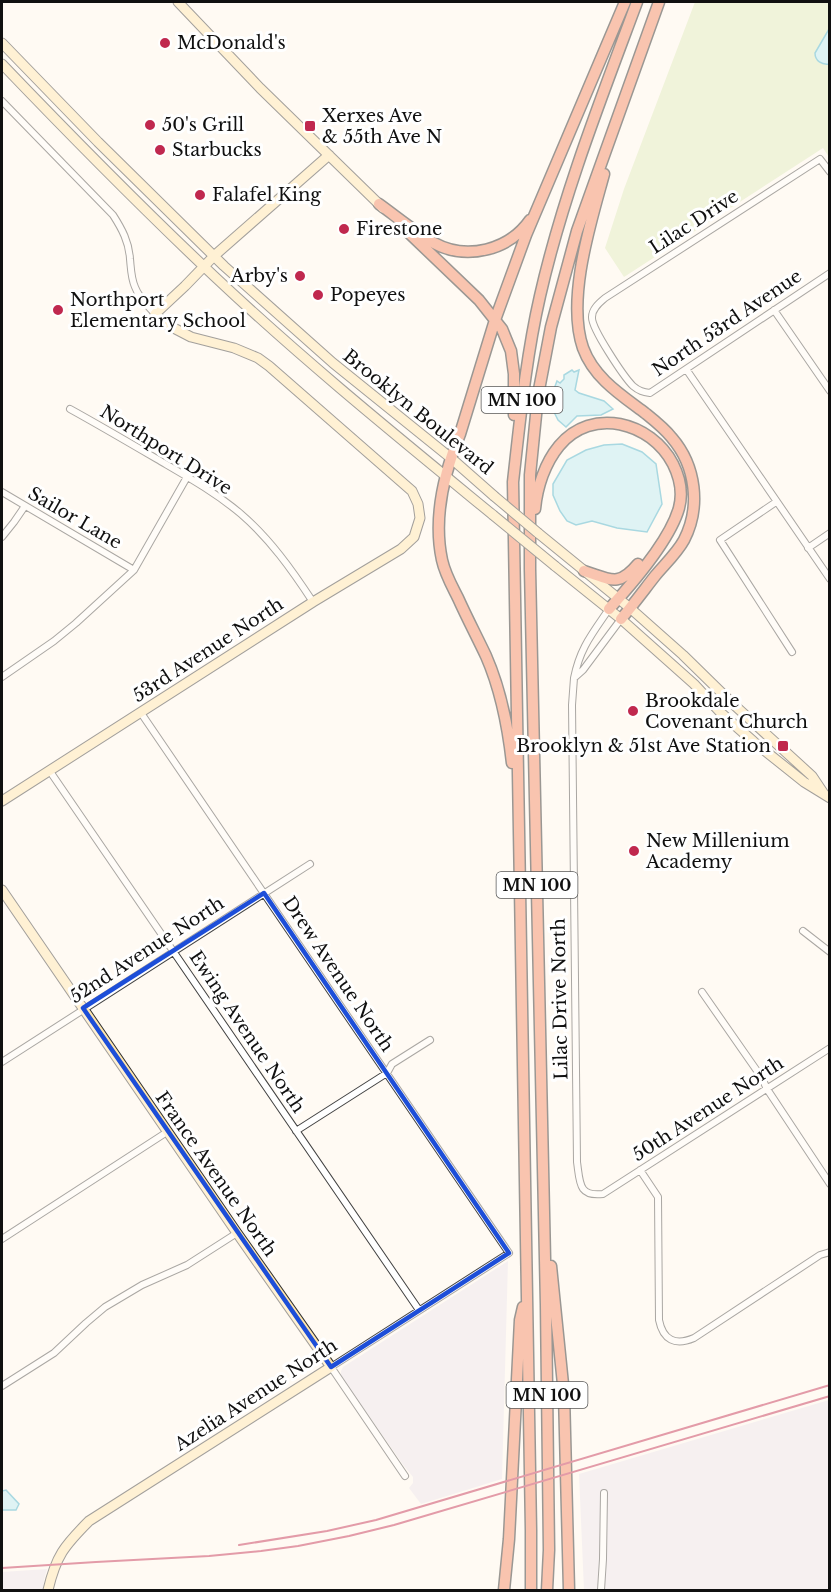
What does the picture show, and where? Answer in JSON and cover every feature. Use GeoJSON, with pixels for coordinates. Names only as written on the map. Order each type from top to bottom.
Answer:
{"type":"FeatureCollection","features":[{"type":"Feature","properties":{"kind":"highway"},"geometry":{"type":"LineString","coordinates":[[519,815],[510,744],[496,682],[449,581],[442,560],[438,522],[440,502],[495,320],[537,210],[625,2]]}},
{"type":"Feature","properties":{"kind":"highway","name":"MN 100"},"geometry":{"type":"LineString","coordinates":[[531,1590],[513,482],[524,379],[533,326],[547,267],[573,176],[636,2]]}},
{"type":"Feature","properties":{"kind":"highway","name":"MN 100"},"geometry":{"type":"LineString","coordinates":[[547,1590],[549,1539],[544,1200],[530,569],[530,475],[537,405],[546,348],[558,295],[577,231],[659,2]]}},
{"type":"Feature","properties":{"kind":"highway"},"geometry":{"type":"LineString","coordinates":[[621,108],[583,259],[578,309],[581,339],[593,368],[602,378],[674,440],[690,470],[694,495],[691,522],[683,541],[621,619]]}},
{"type":"Feature","properties":{"kind":"highway"},"geometry":{"type":"LineString","coordinates":[[379,204],[434,243],[464,251],[486,250],[502,244],[524,228],[537,210]]}},
{"type":"Feature","properties":{"kind":"highway"},"geometry":{"type":"LineString","coordinates":[[409,233],[479,300],[507,339],[514,374],[513,482]]}},
{"type":"Feature","properties":{"kind":"highway"},"geometry":{"type":"LineString","coordinates":[[530,569],[535,506],[544,472],[559,446],[577,431],[605,423],[626,425],[647,435],[660,445],[679,476],[681,501],[673,523],[656,551],[609,609]]}},
{"type":"Feature","properties":{"kind":"highway"},"geometry":{"type":"LineString","coordinates":[[584,571],[609,579],[624,578],[673,523]]}},
{"type":"Feature","properties":{"kind":"highway"},"geometry":{"type":"LineString","coordinates":[[544,1200],[564,1394],[569,1590]]}},
{"type":"Feature","properties":{"kind":"highway"},"geometry":{"type":"LineString","coordinates":[[504,1590],[509,1539],[519,1320],[526,1293]]}},
{"type":"Feature","properties":{"kind":"street"},"geometry":{"type":"LineString","coordinates":[[178,2],[260,88],[409,233]]}},
{"type":"Feature","properties":{"kind":"street","name":"Brooklyn Boulevard"},"geometry":{"type":"LineString","coordinates":[[2,43],[214,256],[333,363],[630,608],[812,776],[828,794]]}},
{"type":"Feature","properties":{"kind":"street","name":"Brooklyn Boulevard"},"geometry":{"type":"LineString","coordinates":[[2,64],[154,218],[316,367],[446,477],[621,619],[694,684],[754,742],[804,782],[828,794]]}},
{"type":"Feature","properties":{"kind":"street"},"geometry":{"type":"LineString","coordinates":[[2,104],[113,215],[125,235],[135,288],[155,314],[214,256],[329,155]]}},
{"type":"Feature","properties":{"kind":"street","name":"Lilac Drive"},"geometry":{"type":"LineString","coordinates":[[641,392],[631,385],[596,333],[592,317],[596,305],[820,159],[830,172]]}},
{"type":"Feature","properties":{"kind":"street","name":"North 53rd Avenue"},"geometry":{"type":"LineString","coordinates":[[641,392],[650,393],[830,273]]}},
{"type":"Feature","properties":{"kind":"street"},"geometry":{"type":"LineString","coordinates":[[774,310],[830,391]]}},
{"type":"Feature","properties":{"kind":"street","name":"53rd Avenue North"},"geometry":{"type":"LineString","coordinates":[[2,801],[313,602],[401,549],[414,537],[420,518],[418,504],[412,491],[275,371],[247,353],[185,334],[166,324],[155,314]]}},
{"type":"Feature","properties":{"kind":"street"},"geometry":{"type":"LineString","coordinates":[[686,369],[830,579]]}},
{"type":"Feature","properties":{"kind":"street","name":"Northport Drive"},"geometry":{"type":"LineString","coordinates":[[70,409],[187,477],[240,514],[264,536],[285,561],[313,602]]}},
{"type":"Feature","properties":{"kind":"street"},"geometry":{"type":"LineString","coordinates":[[2,676],[46,647],[76,623],[134,570],[187,477]]}},
{"type":"Feature","properties":{"kind":"street","name":"Sailor Lane"},"geometry":{"type":"LineString","coordinates":[[2,492],[134,570]]}},
{"type":"Feature","properties":{"kind":"street"},"geometry":{"type":"LineString","coordinates":[[776,502],[720,540],[792,652]]}},
{"type":"Feature","properties":{"kind":"street"},"geometry":{"type":"LineString","coordinates":[[2,537],[25,506]]}},
{"type":"Feature","properties":{"kind":"street"},"geometry":{"type":"LineString","coordinates":[[808,548],[830,533]]}},
{"type":"Feature","properties":{"kind":"street","name":"Lilac Drive North"},"geometry":{"type":"LineString","coordinates":[[603,1194],[594,1195],[586,1192],[580,1186],[577,1162],[572,705],[577,662],[587,639],[609,609]]}},
{"type":"Feature","properties":{"kind":"street"},"geometry":{"type":"LineString","coordinates":[[574,678],[583,670],[621,619]]}},
{"type":"Feature","properties":{"kind":"street","name":"Drew Avenue North"},"geometry":{"type":"LineString","coordinates":[[141,713],[510,1253]]}},
{"type":"Feature","properties":{"kind":"street","name":"Ewing Avenue North"},"geometry":{"type":"LineString","coordinates":[[49,770],[419,1310]]}},
{"type":"Feature","properties":{"kind":"street","name":"52nd Avenue North"},"geometry":{"type":"LineString","coordinates":[[2,1062],[310,864]]}},
{"type":"Feature","properties":{"kind":"street","name":"France Avenue North"},"geometry":{"type":"LineString","coordinates":[[2,890],[405,1476]]}},
{"type":"Feature","properties":{"kind":"street"},"geometry":{"type":"LineString","coordinates":[[803,931],[830,952]]}},
{"type":"Feature","properties":{"kind":"street"},"geometry":{"type":"LineString","coordinates":[[702,992],[762,1078],[830,1185]]}},
{"type":"Feature","properties":{"kind":"street"},"geometry":{"type":"LineString","coordinates":[[296,1131],[387,1073],[392,1064],[430,1040]]}},
{"type":"Feature","properties":{"kind":"street","name":"50th Avenue North"},"geometry":{"type":"LineString","coordinates":[[603,1194],[830,1048]]}},
{"type":"Feature","properties":{"kind":"street"},"geometry":{"type":"LineString","coordinates":[[2,1239],[167,1132]]}},
{"type":"Feature","properties":{"kind":"street"},"geometry":{"type":"LineString","coordinates":[[640,1170],[658,1197],[659,1320],[660,1327],[669,1339],[686,1342],[694,1338],[820,1255],[830,1252]]}},
{"type":"Feature","properties":{"kind":"street"},"geometry":{"type":"LineString","coordinates":[[2,1386],[54,1353],[105,1307],[142,1285],[187,1265],[237,1233]]}},
{"type":"Feature","properties":{"kind":"street","name":"Azelia Avenue North"},"geometry":{"type":"LineString","coordinates":[[48,1590],[59,1556],[69,1541],[89,1521],[510,1253]]}},
{"type":"Feature","properties":{"kind":"street"},"geometry":{"type":"LineString","coordinates":[[601,1590],[604,1493]]}},
{"type":"Feature","properties":{"kind":"highlighted area"},"geometry":{"type":"Polygon","coordinates":[[[264,893],[509,1253],[331,1367],[83,1008],[264,893]]]}},
{"type":"Feature","properties":{"kind":"shaded area"},"geometry":{"type":"Polygon","coordinates":[[[508,1261],[502,1479],[421,1504],[409,1488],[413,1483],[413,1477],[341,1376],[341,1371],[343,1367],[508,1261]]]}},
{"type":"Feature","properties":{"kind":"shaded area"},"geometry":{"type":"Polygon","coordinates":[[[829,1400],[829,1590],[584,1590],[579,1474],[829,1400]]]}},
{"type":"Feature","properties":{"kind":"shaded area"},"geometry":{"type":"Polygon","coordinates":[[[47,1569],[43,1590],[2,1590],[2,1572],[47,1569]]]}},
{"type":"Feature","properties":{"kind":"green space"},"geometry":{"type":"Polygon","coordinates":[[[695,2],[829,2],[829,157],[823,148],[624,277],[605,248],[624,189],[695,2]]]}},
{"type":"Feature","properties":{"kind":"water"},"geometry":{"type":"Polygon","coordinates":[[[829,29],[829,64],[826,64],[818,60],[815,53],[829,29]]]}},
{"type":"Feature","properties":{"kind":"water"},"geometry":{"type":"Polygon","coordinates":[[[572,370],[574,372],[579,370],[575,390],[604,401],[613,409],[601,415],[577,416],[566,427],[558,420],[549,397],[555,393],[557,381],[560,383],[564,375],[572,370]]]}},
{"type":"Feature","properties":{"kind":"water"},"geometry":{"type":"Polygon","coordinates":[[[622,444],[642,452],[656,464],[662,504],[647,532],[617,528],[592,521],[576,525],[567,521],[553,495],[553,484],[567,460],[586,450],[604,445],[622,444]]]}},
{"type":"Feature","properties":{"kind":"water"},"geometry":{"type":"Polygon","coordinates":[[[6,1490],[19,1504],[16,1510],[2,1510],[2,1491],[6,1490]]]}},
{"type":"Feature","properties":{"kind":"railway"},"geometry":{"type":"LineString","coordinates":[[239,1545],[327,1531],[376,1520],[830,1385]]}},
{"type":"Feature","properties":{"kind":"railway"},"geometry":{"type":"LineString","coordinates":[[2,1568],[209,1556],[298,1546],[349,1536],[394,1525],[830,1396]]}},
{"type":"Feature","properties":{"kind":"place","name":"McDonald's"},"geometry":{"type":"Point","coordinates":[165,43]}},
{"type":"Feature","properties":{"kind":"place","name":"50's Grill"},"geometry":{"type":"Point","coordinates":[150,125]}},
{"type":"Feature","properties":{"kind":"place","name":"Xerxes Ave & 55th Ave N"},"geometry":{"type":"Point","coordinates":[310,126]}},
{"type":"Feature","properties":{"kind":"place","name":"Starbucks"},"geometry":{"type":"Point","coordinates":[160,150]}},
{"type":"Feature","properties":{"kind":"place","name":"Falafel King"},"geometry":{"type":"Point","coordinates":[200,195]}},
{"type":"Feature","properties":{"kind":"place","name":"Firestone"},"geometry":{"type":"Point","coordinates":[344,229]}},
{"type":"Feature","properties":{"kind":"place","name":"Arby's"},"geometry":{"type":"Point","coordinates":[300,276]}},
{"type":"Feature","properties":{"kind":"place","name":"Popeyes"},"geometry":{"type":"Point","coordinates":[318,295]}},
{"type":"Feature","properties":{"kind":"place","name":"Northport Elementary School"},"geometry":{"type":"Point","coordinates":[58,310]}},
{"type":"Feature","properties":{"kind":"place","name":"Brookdale Covenant Church"},"geometry":{"type":"Point","coordinates":[633,711]}},
{"type":"Feature","properties":{"kind":"place","name":"Brooklyn & 51st Ave Station"},"geometry":{"type":"Point","coordinates":[783,746]}},
{"type":"Feature","properties":{"kind":"place","name":"New Millenium Academy"},"geometry":{"type":"Point","coordinates":[634,851]}}]}
